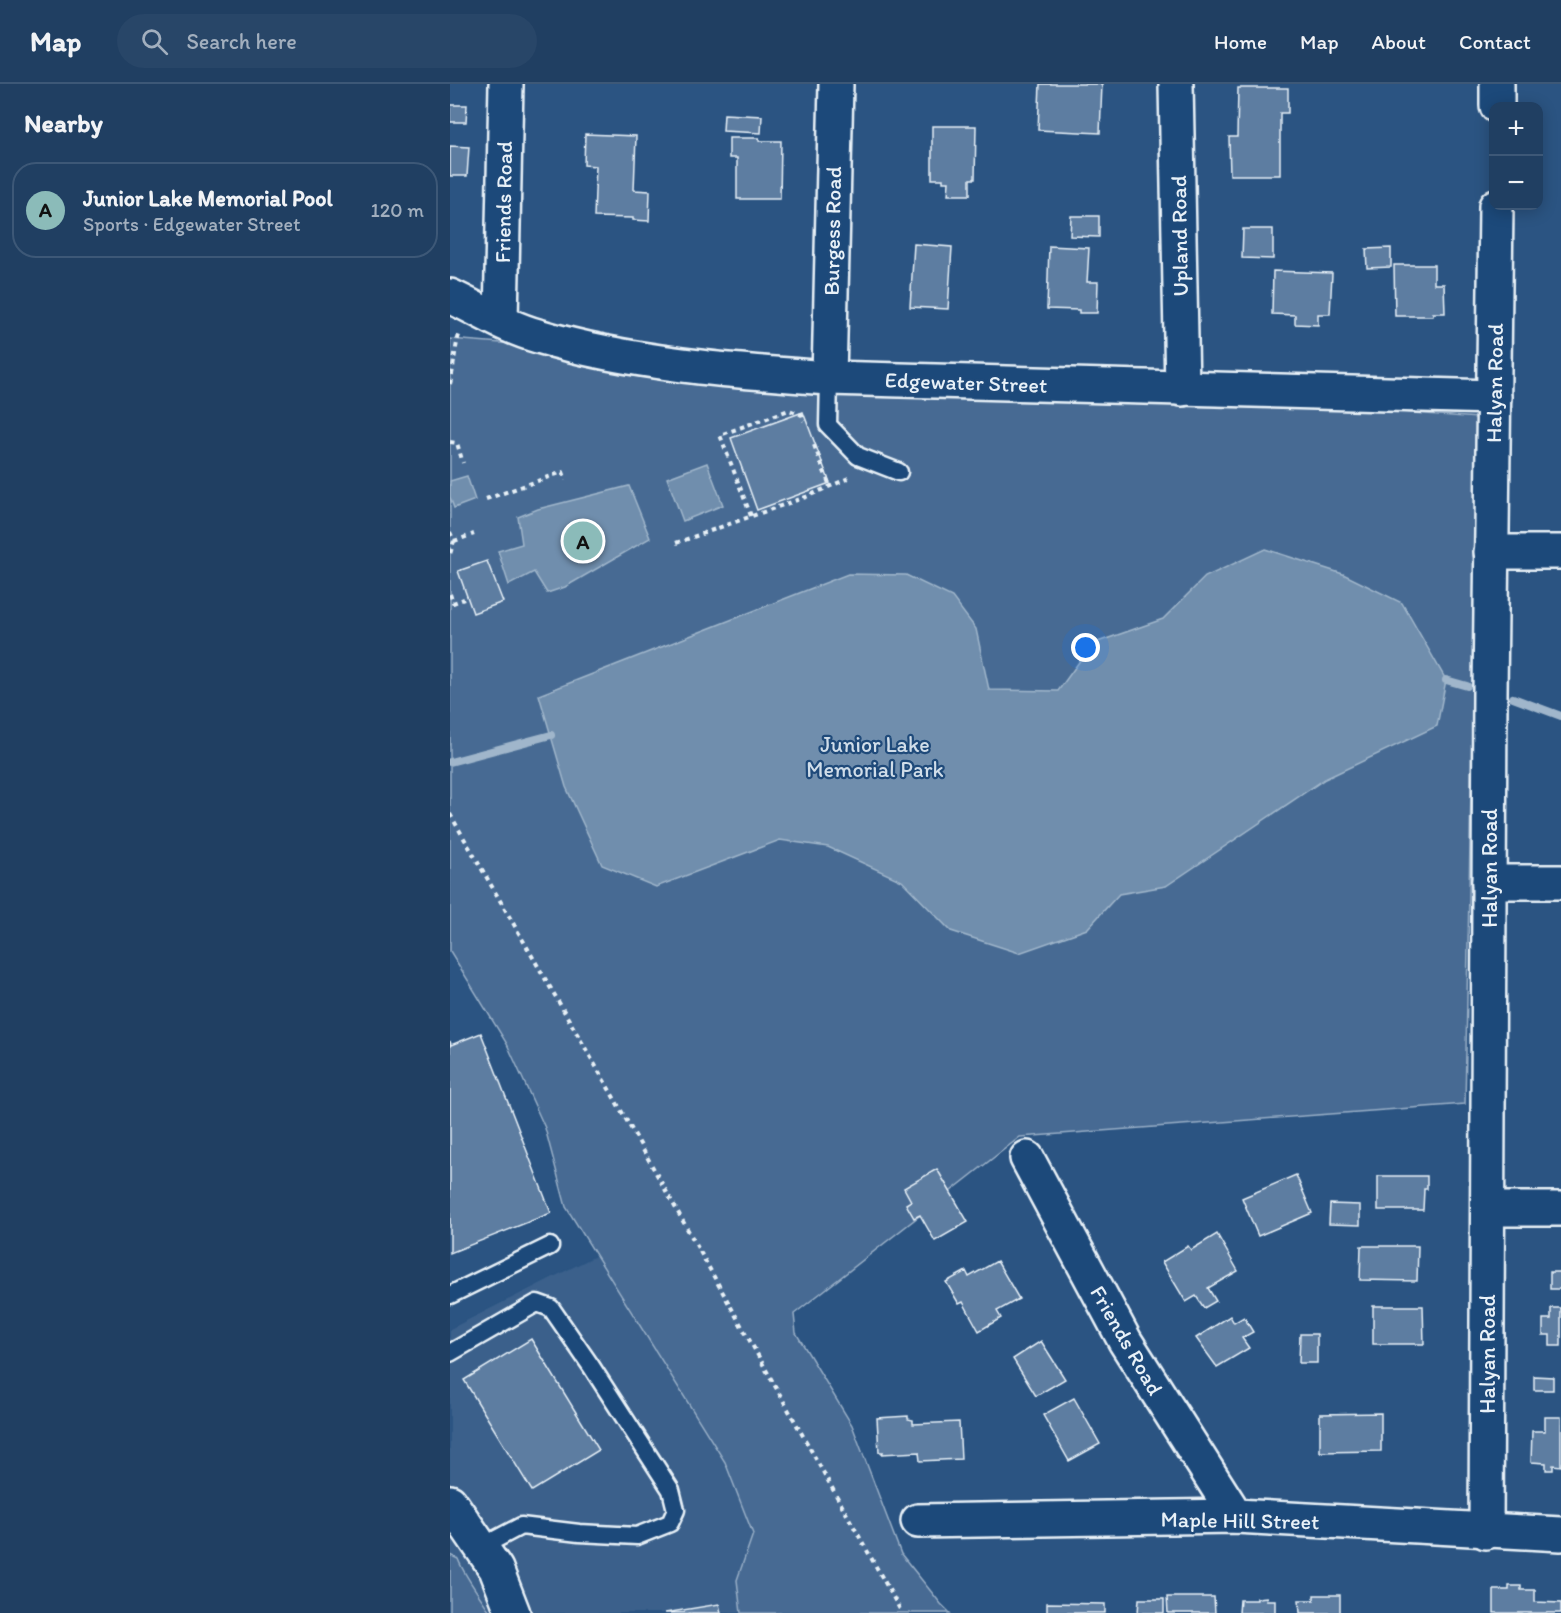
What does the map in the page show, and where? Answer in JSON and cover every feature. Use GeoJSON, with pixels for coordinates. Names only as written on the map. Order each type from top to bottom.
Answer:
{"type":"FeatureCollection","features":[{"type":"Feature","properties":{"kind":"street","name":"Friends Road"},"geometry":{"type":"LineString","coordinates":[[501,320],[506,84]]}},
{"type":"Feature","properties":{"kind":"street","name":"Burgess Road"},"geometry":{"type":"LineString","coordinates":[[829,378],[836,84]]}},
{"type":"Feature","properties":{"kind":"street","name":"Upland Road"},"geometry":{"type":"LineString","coordinates":[[1176,84],[1182,389]]}},
{"type":"Feature","properties":{"kind":"street"},"geometry":{"type":"LineString","coordinates":[[1497,84],[1497,102]]}},
{"type":"Feature","properties":{"kind":"street","name":"Halyan Road"},"geometry":{"type":"LineString","coordinates":[[1486,1532],[1491,552],[1496,210]]}},
{"type":"Feature","properties":{"kind":"street","name":"Edgewater Street"},"geometry":{"type":"LineString","coordinates":[[450,296],[536,336],[620,356],[740,372],[829,378],[1494,397]]}},
{"type":"Feature","properties":{"kind":"street"},"geometry":{"type":"LineString","coordinates":[[1491,552],[1561,552]]}},
{"type":"Feature","properties":{"kind":"street"},"geometry":{"type":"LineString","coordinates":[[1489,882],[1561,882]]}},
{"type":"Feature","properties":{"kind":"street","name":"Friends Road"},"geometry":{"type":"LineString","coordinates":[[1027,1158],[1125,1341],[1236,1516]]}},
{"type":"Feature","properties":{"kind":"street"},"geometry":{"type":"LineString","coordinates":[[1488,1209],[1561,1209]]}},
{"type":"Feature","properties":{"kind":"street"},"geometry":{"type":"LineString","coordinates":[[450,1502],[467,1536],[496,1569],[513,1613]]}},
{"type":"Feature","properties":{"kind":"street","name":"Maple Hill Street"},"geometry":{"type":"LineString","coordinates":[[918,1521],[1236,1516],[1486,1532],[1561,1534]]}},
{"type":"Feature","properties":{"kind":"lane"},"geometry":{"type":"LineString","coordinates":[[829,378],[828,425],[858,456],[899,471]]}},
{"type":"Feature","properties":{"kind":"lane"},"geometry":{"type":"LineString","coordinates":[[450,1295],[550,1246]]}},
{"type":"Feature","properties":{"kind":"lane"},"geometry":{"type":"LineString","coordinates":[[450,1353],[537,1303],[551,1308],[671,1490],[676,1510],[670,1523],[637,1536],[579,1533],[521,1526],[467,1536]]}},
{"type":"Feature","properties":{"kind":"path"},"geometry":{"type":"LineString","coordinates":[[450,384],[453,354],[461,327]]}},
{"type":"Feature","properties":{"kind":"path"},"geometry":{"type":"LineString","coordinates":[[751,516],[720,435],[789,410]]}},
{"type":"Feature","properties":{"kind":"path"},"geometry":{"type":"LineString","coordinates":[[450,442],[457,443],[462,463]]}},
{"type":"Feature","properties":{"kind":"path"},"geometry":{"type":"LineString","coordinates":[[676,543],[806,497],[878,464]]}},
{"type":"Feature","properties":{"kind":"path"},"geometry":{"type":"LineString","coordinates":[[486,499],[563,472],[566,480]]}},
{"type":"Feature","properties":{"kind":"path"},"geometry":{"type":"LineString","coordinates":[[450,532],[454,541],[450,554]]}},
{"type":"Feature","properties":{"kind":"path"},"geometry":{"type":"LineString","coordinates":[[454,541],[474,534]]}},
{"type":"Feature","properties":{"kind":"path"},"geometry":{"type":"LineString","coordinates":[[450,594],[453,603],[464,599]]}},
{"type":"Feature","properties":{"kind":"path"},"geometry":{"type":"LineString","coordinates":[[450,814],[613,1096],[902,1613]]}},
{"type":"Feature","properties":{"kind":"shaded area"},"geometry":{"type":"Polygon","coordinates":[[[707,463],[723,505],[683,521],[667,478],[707,463]]]}},
{"type":"Feature","properties":{"kind":"shaded area"},"geometry":{"type":"Polygon","coordinates":[[[467,476],[475,500],[454,508],[450,497],[450,481],[467,476]]]}},
{"type":"Feature","properties":{"kind":"shaded area"},"geometry":{"type":"Polygon","coordinates":[[[629,486],[650,538],[565,587],[547,593],[534,572],[509,585],[498,551],[522,544],[518,517],[538,509],[629,486]]]}},
{"type":"Feature","properties":{"kind":"shaded area"},"geometry":{"type":"Polygon","coordinates":[[[1265,549],[1343,574],[1402,603],[1446,680],[1437,726],[1325,779],[1166,886],[1119,894],[1087,929],[1019,953],[951,931],[902,881],[828,847],[780,840],[656,887],[602,865],[566,787],[539,695],[848,574],[906,575],[952,597],[976,629],[989,690],[1058,691],[1092,644],[1163,619],[1205,577],[1265,549]]]}},
{"type":"Feature","properties":{"kind":"shaded area"},"geometry":{"type":"Polygon","coordinates":[[[679,1214],[879,1613],[450,1613],[450,1329],[679,1214]]]}},
{"type":"Feature","properties":{"kind":"green space","name":"Junior Lake Memorial Park"},"geometry":{"type":"Polygon","coordinates":[[[450,339],[1478,418],[1465,1104],[1020,1137],[794,1314],[796,1333],[852,1425],[901,1554],[950,1613],[741,1613],[737,1580],[753,1534],[725,1462],[566,1207],[545,1128],[507,1044],[450,951],[450,339]]]}},
{"type":"Feature","properties":{"kind":"green space"},"geometry":{"type":"Polygon","coordinates":[[[450,1555],[458,1559],[468,1579],[491,1613],[450,1613],[450,1555]]]}},
{"type":"Feature","properties":{"kind":"building"},"geometry":{"type":"Polygon","coordinates":[[[1040,84],[1102,84],[1100,133],[1038,130],[1040,84]]]}},
{"type":"Feature","properties":{"kind":"building"},"geometry":{"type":"Polygon","coordinates":[[[1238,88],[1288,88],[1288,113],[1280,113],[1280,175],[1230,175],[1229,137],[1237,137],[1238,88]]]}},
{"type":"Feature","properties":{"kind":"building"},"geometry":{"type":"Polygon","coordinates":[[[450,105],[467,105],[466,122],[450,122],[450,105]]]}},
{"type":"Feature","properties":{"kind":"building"},"geometry":{"type":"Polygon","coordinates":[[[724,114],[762,116],[761,133],[723,131],[724,114]]]}},
{"type":"Feature","properties":{"kind":"building"},"geometry":{"type":"Polygon","coordinates":[[[932,126],[976,126],[975,179],[970,179],[970,195],[948,195],[949,182],[943,182],[943,179],[932,179],[932,126]]]}},
{"type":"Feature","properties":{"kind":"building"},"geometry":{"type":"Polygon","coordinates":[[[585,134],[636,136],[634,190],[650,191],[649,221],[633,220],[633,218],[594,217],[596,166],[584,165],[585,134]]]}},
{"type":"Feature","properties":{"kind":"building"},"geometry":{"type":"Polygon","coordinates":[[[729,138],[781,141],[780,199],[737,199],[737,158],[729,158],[729,138]]]}},
{"type":"Feature","properties":{"kind":"building"},"geometry":{"type":"Polygon","coordinates":[[[450,146],[469,147],[467,176],[450,176],[450,146]]]}},
{"type":"Feature","properties":{"kind":"building"},"geometry":{"type":"Polygon","coordinates":[[[1071,216],[1099,216],[1099,237],[1070,236],[1071,216]]]}},
{"type":"Feature","properties":{"kind":"building"},"geometry":{"type":"Polygon","coordinates":[[[1243,229],[1273,229],[1273,259],[1242,258],[1243,229]]]}},
{"type":"Feature","properties":{"kind":"building"},"geometry":{"type":"Polygon","coordinates":[[[914,244],[952,247],[948,309],[910,307],[914,244]]]}},
{"type":"Feature","properties":{"kind":"building"},"geometry":{"type":"Polygon","coordinates":[[[1049,246],[1089,248],[1087,282],[1098,282],[1097,313],[1047,309],[1049,246]]]}},
{"type":"Feature","properties":{"kind":"building"},"geometry":{"type":"Polygon","coordinates":[[[1391,248],[1391,267],[1367,268],[1366,249],[1391,248]]]}},
{"type":"Feature","properties":{"kind":"building"},"geometry":{"type":"Polygon","coordinates":[[[1394,265],[1434,265],[1434,284],[1444,284],[1445,313],[1433,313],[1433,316],[1395,316],[1394,265]]]}},
{"type":"Feature","properties":{"kind":"building"},"geometry":{"type":"Polygon","coordinates":[[[1273,271],[1332,273],[1330,314],[1318,314],[1318,325],[1295,324],[1295,315],[1272,314],[1273,271]]]}},
{"type":"Feature","properties":{"kind":"building"},"geometry":{"type":"Polygon","coordinates":[[[803,412],[830,483],[757,510],[731,438],[803,412]]]}},
{"type":"Feature","properties":{"kind":"building"},"geometry":{"type":"Polygon","coordinates":[[[487,561],[503,602],[473,613],[458,571],[487,561]]]}},
{"type":"Feature","properties":{"kind":"building"},"geometry":{"type":"Polygon","coordinates":[[[481,1033],[551,1213],[450,1253],[450,1041],[451,1045],[481,1033]]]}},
{"type":"Feature","properties":{"kind":"building"},"geometry":{"type":"Polygon","coordinates":[[[937,1169],[968,1222],[935,1241],[920,1215],[914,1218],[906,1204],[911,1201],[904,1188],[937,1169]]]}},
{"type":"Feature","properties":{"kind":"building"},"geometry":{"type":"Polygon","coordinates":[[[1296,1175],[1312,1213],[1258,1236],[1242,1198],[1296,1175]]]}},
{"type":"Feature","properties":{"kind":"building"},"geometry":{"type":"Polygon","coordinates":[[[1378,1176],[1427,1176],[1423,1210],[1378,1210],[1378,1176]]]}},
{"type":"Feature","properties":{"kind":"building"},"geometry":{"type":"Polygon","coordinates":[[[1330,1204],[1360,1205],[1360,1225],[1329,1224],[1330,1204]]]}},
{"type":"Feature","properties":{"kind":"building"},"geometry":{"type":"Polygon","coordinates":[[[1217,1234],[1238,1271],[1208,1288],[1216,1301],[1204,1308],[1196,1296],[1186,1302],[1162,1262],[1188,1246],[1191,1250],[1217,1234]]]}},
{"type":"Feature","properties":{"kind":"building"},"geometry":{"type":"Polygon","coordinates":[[[1361,1246],[1418,1246],[1417,1281],[1360,1280],[1361,1246]]]}},
{"type":"Feature","properties":{"kind":"building"},"geometry":{"type":"Polygon","coordinates":[[[997,1261],[1019,1299],[997,1311],[1001,1318],[979,1331],[963,1302],[959,1304],[946,1282],[966,1271],[969,1277],[997,1261]]]}},
{"type":"Feature","properties":{"kind":"building"},"geometry":{"type":"Polygon","coordinates":[[[1550,1272],[1561,1272],[1561,1289],[1550,1289],[1550,1272]]]}},
{"type":"Feature","properties":{"kind":"building"},"geometry":{"type":"Polygon","coordinates":[[[1373,1306],[1423,1306],[1424,1344],[1373,1344],[1373,1306]]]}},
{"type":"Feature","properties":{"kind":"building"},"geometry":{"type":"Polygon","coordinates":[[[1551,1308],[1561,1308],[1561,1346],[1550,1346],[1550,1335],[1543,1335],[1543,1319],[1551,1319],[1551,1308]]]}},
{"type":"Feature","properties":{"kind":"building"},"geometry":{"type":"Polygon","coordinates":[[[1230,1316],[1234,1323],[1244,1317],[1253,1332],[1242,1338],[1249,1348],[1217,1367],[1196,1338],[1230,1316]]]}},
{"type":"Feature","properties":{"kind":"building"},"geometry":{"type":"Polygon","coordinates":[[[1300,1334],[1317,1334],[1317,1363],[1299,1363],[1300,1334]]]}},
{"type":"Feature","properties":{"kind":"building"},"geometry":{"type":"Polygon","coordinates":[[[531,1339],[599,1450],[532,1491],[464,1380],[531,1339]]]}},
{"type":"Feature","properties":{"kind":"building"},"geometry":{"type":"Polygon","coordinates":[[[1041,1341],[1065,1379],[1036,1396],[1013,1359],[1041,1341]]]}},
{"type":"Feature","properties":{"kind":"building"},"geometry":{"type":"Polygon","coordinates":[[[1534,1376],[1553,1377],[1553,1390],[1534,1390],[1534,1376]]]}},
{"type":"Feature","properties":{"kind":"building"},"geometry":{"type":"Polygon","coordinates":[[[1074,1398],[1100,1444],[1069,1461],[1043,1415],[1074,1398]]]}},
{"type":"Feature","properties":{"kind":"building"},"geometry":{"type":"Polygon","coordinates":[[[1381,1413],[1381,1451],[1320,1452],[1320,1414],[1381,1413]]]}},
{"type":"Feature","properties":{"kind":"building"},"geometry":{"type":"Polygon","coordinates":[[[908,1416],[908,1419],[913,1420],[913,1424],[959,1422],[961,1459],[920,1461],[919,1452],[882,1454],[883,1452],[879,1452],[877,1418],[908,1416]]]}},
{"type":"Feature","properties":{"kind":"building"},"geometry":{"type":"Polygon","coordinates":[[[1545,1417],[1561,1417],[1561,1466],[1553,1465],[1553,1470],[1546,1470],[1546,1463],[1531,1462],[1532,1431],[1545,1431],[1545,1417]]]}},
{"type":"Feature","properties":{"kind":"building"},"geometry":{"type":"Polygon","coordinates":[[[1509,1586],[1521,1586],[1521,1590],[1535,1590],[1535,1602],[1561,1603],[1561,1613],[1494,1613],[1494,1590],[1509,1590],[1509,1586]]]}},
{"type":"Feature","properties":{"kind":"building"},"geometry":{"type":"Polygon","coordinates":[[[1314,1595],[1340,1595],[1340,1613],[1300,1613],[1299,1600],[1314,1600],[1314,1595]]]}},
{"type":"Feature","properties":{"kind":"building"},"geometry":{"type":"Polygon","coordinates":[[[1167,1597],[1214,1597],[1215,1613],[1168,1613],[1167,1597]]]}},
{"type":"Feature","properties":{"kind":"building"},"geometry":{"type":"Polygon","coordinates":[[[1267,1597],[1266,1600],[1275,1600],[1275,1613],[1239,1613],[1240,1600],[1257,1600],[1257,1598],[1267,1597]]]}},
{"type":"Feature","properties":{"kind":"building"},"geometry":{"type":"Polygon","coordinates":[[[1139,1599],[1164,1599],[1164,1613],[1138,1613],[1139,1599]]]}},
{"type":"Feature","properties":{"kind":"building"},"geometry":{"type":"Polygon","coordinates":[[[1047,1603],[1105,1604],[1105,1613],[1047,1613],[1047,1603]]]}},
{"type":"Feature","properties":{"kind":"building"},"geometry":{"type":"Polygon","coordinates":[[[719,1604],[721,1613],[665,1613],[719,1604]]]}},
{"type":"Feature","properties":{"kind":"waterway"},"geometry":{"type":"LineString","coordinates":[[1446,680],[1467,686]]}},
{"type":"Feature","properties":{"kind":"waterway"},"geometry":{"type":"LineString","coordinates":[[1513,698],[1561,716]]}},
{"type":"Feature","properties":{"kind":"waterway"},"geometry":{"type":"LineString","coordinates":[[450,762],[551,735]]}},
{"type":"Feature","properties":{"kind":"place","name":"Junior Lake Memorial Pool"},"geometry":{"type":"Point","coordinates":[583,541]}}]}
